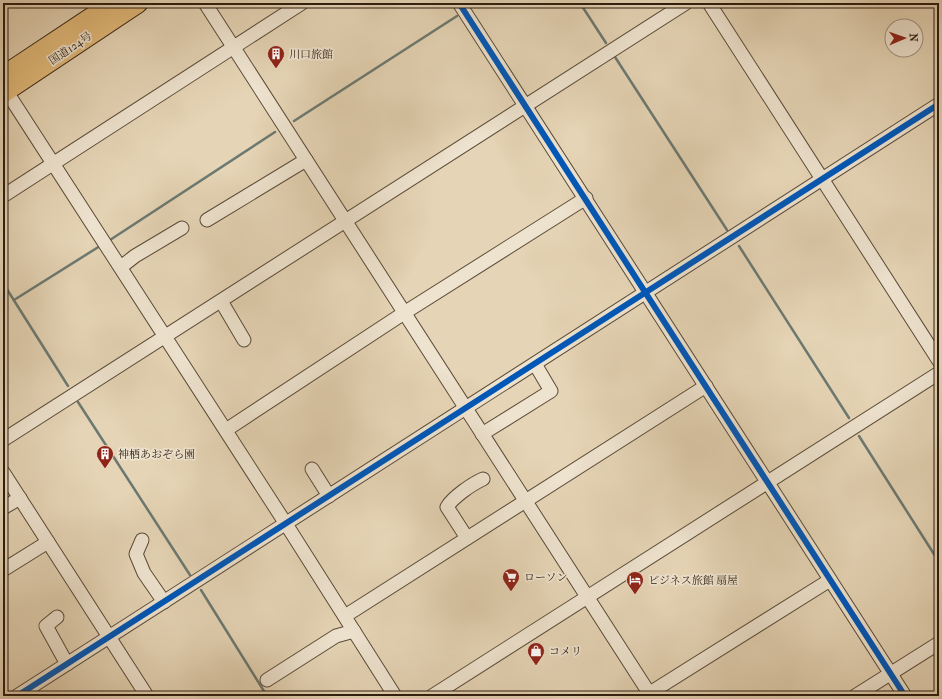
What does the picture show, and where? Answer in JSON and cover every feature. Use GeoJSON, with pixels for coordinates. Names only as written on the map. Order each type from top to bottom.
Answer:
{"type":"FeatureCollection","features":[{"type":"Feature","properties":{"kind":"highway","name":"国道124号"},"geometry":{"type":"LineString","coordinates":[[4,86],[113,3]]}},
{"type":"Feature","properties":{"kind":"highway","name":"国道124号"},"geometry":{"type":"LineString","coordinates":[[4,86],[138,3]]}},
{"type":"Feature","properties":{"kind":"street"},"geometry":{"type":"LineString","coordinates":[[205,3],[466,408],[648,695],[830,580]]}},
{"type":"Feature","properties":{"kind":"street"},"geometry":{"type":"LineString","coordinates":[[3,196],[302,3]]}},
{"type":"Feature","properties":{"kind":"street"},"geometry":{"type":"LineString","coordinates":[[460,3],[905,696]]}},
{"type":"Feature","properties":{"kind":"street"},"geometry":{"type":"LineString","coordinates":[[3,440],[686,3]]}},
{"type":"Feature","properties":{"kind":"street"},"geometry":{"type":"LineString","coordinates":[[709,3],[939,361]]}},
{"type":"Feature","properties":{"kind":"street"},"geometry":{"type":"LineString","coordinates":[[4,86],[226,430],[395,696]]}},
{"type":"Feature","properties":{"kind":"street"},"geometry":{"type":"LineString","coordinates":[[17,696],[823,180],[939,104]]}},
{"type":"Feature","properties":{"kind":"street"},"geometry":{"type":"LineString","coordinates":[[207,220],[306,160]]}},
{"type":"Feature","properties":{"kind":"street"},"geometry":{"type":"LineString","coordinates":[[226,430],[404,313],[586,198]]}},
{"type":"Feature","properties":{"kind":"street"},"geometry":{"type":"LineString","coordinates":[[121,267],[135,256],[182,228]]}},
{"type":"Feature","properties":{"kind":"street"},"geometry":{"type":"LineString","coordinates":[[221,300],[244,340]]}},
{"type":"Feature","properties":{"kind":"street"},"geometry":{"type":"LineString","coordinates":[[482,434],[551,391],[535,364]]}},
{"type":"Feature","properties":{"kind":"street"},"geometry":{"type":"LineString","coordinates":[[432,696],[586,596],[769,482],[939,373]]}},
{"type":"Feature","properties":{"kind":"street"},"geometry":{"type":"LineString","coordinates":[[345,616],[706,386]]}},
{"type":"Feature","properties":{"kind":"street"},"geometry":{"type":"LineString","coordinates":[[312,469],[330,496]]}},
{"type":"Feature","properties":{"kind":"street"},"geometry":{"type":"LineString","coordinates":[[3,472],[147,696]]}},
{"type":"Feature","properties":{"kind":"street"},"geometry":{"type":"LineString","coordinates":[[467,538],[447,508],[450,502],[472,484],[483,479]]}},
{"type":"Feature","properties":{"kind":"street"},"geometry":{"type":"LineString","coordinates":[[3,508],[20,498]]}},
{"type":"Feature","properties":{"kind":"street"},"geometry":{"type":"LineString","coordinates":[[142,540],[136,554],[144,573],[164,602]]}},
{"type":"Feature","properties":{"kind":"street"},"geometry":{"type":"LineString","coordinates":[[3,570],[48,542]]}},
{"type":"Feature","properties":{"kind":"street"},"geometry":{"type":"LineString","coordinates":[[57,618],[46,626],[67,664]]}},
{"type":"Feature","properties":{"kind":"street"},"geometry":{"type":"LineString","coordinates":[[267,680],[336,636],[354,631]]}},
{"type":"Feature","properties":{"kind":"street"},"geometry":{"type":"LineString","coordinates":[[855,696],[939,643]]}},
{"type":"Feature","properties":{"kind":"waterway"},"geometry":{"type":"LineString","coordinates":[[472,5],[476,3]]}},
{"type":"Feature","properties":{"kind":"waterway"},"geometry":{"type":"LineString","coordinates":[[580,3],[606,43]]}},
{"type":"Feature","properties":{"kind":"waterway"},"geometry":{"type":"LineString","coordinates":[[294,121],[457,16]]}},
{"type":"Feature","properties":{"kind":"waterway"},"geometry":{"type":"LineString","coordinates":[[619,63],[615,57],[727,230]]}},
{"type":"Feature","properties":{"kind":"waterway"},"geometry":{"type":"LineString","coordinates":[[110,240],[275,132]]}},
{"type":"Feature","properties":{"kind":"waterway"},"geometry":{"type":"LineString","coordinates":[[14,300],[100,246]]}},
{"type":"Feature","properties":{"kind":"waterway"},"geometry":{"type":"LineString","coordinates":[[739,246],[849,418]]}},
{"type":"Feature","properties":{"kind":"waterway"},"geometry":{"type":"LineString","coordinates":[[3,283],[68,386]]}},
{"type":"Feature","properties":{"kind":"waterway"},"geometry":{"type":"LineString","coordinates":[[78,402],[190,575]]}},
{"type":"Feature","properties":{"kind":"waterway"},"geometry":{"type":"LineString","coordinates":[[859,436],[939,562]]}},
{"type":"Feature","properties":{"kind":"waterway"},"geometry":{"type":"LineString","coordinates":[[201,590],[267,696]]}},
{"type":"Feature","properties":{"kind":"cycle path"},"geometry":{"type":"LineString","coordinates":[[459,3],[905,696]]}},
{"type":"Feature","properties":{"kind":"cycle path"},"geometry":{"type":"LineString","coordinates":[[17,696],[939,104]]}},
{"type":"Feature","properties":{"kind":"place","name":"川口旅館"},"geometry":{"type":"Point","coordinates":[276,69]}},
{"type":"Feature","properties":{"kind":"place","name":"神栖あおぞら園"},"geometry":{"type":"Point","coordinates":[105,469]}},
{"type":"Feature","properties":{"kind":"place","name":"ローソン"},"geometry":{"type":"Point","coordinates":[511,592]}},
{"type":"Feature","properties":{"kind":"place","name":"ビジネス旅館 扇屋"},"geometry":{"type":"Point","coordinates":[635,595]}},
{"type":"Feature","properties":{"kind":"place","name":"コメリ"},"geometry":{"type":"Point","coordinates":[536,666]}}]}
